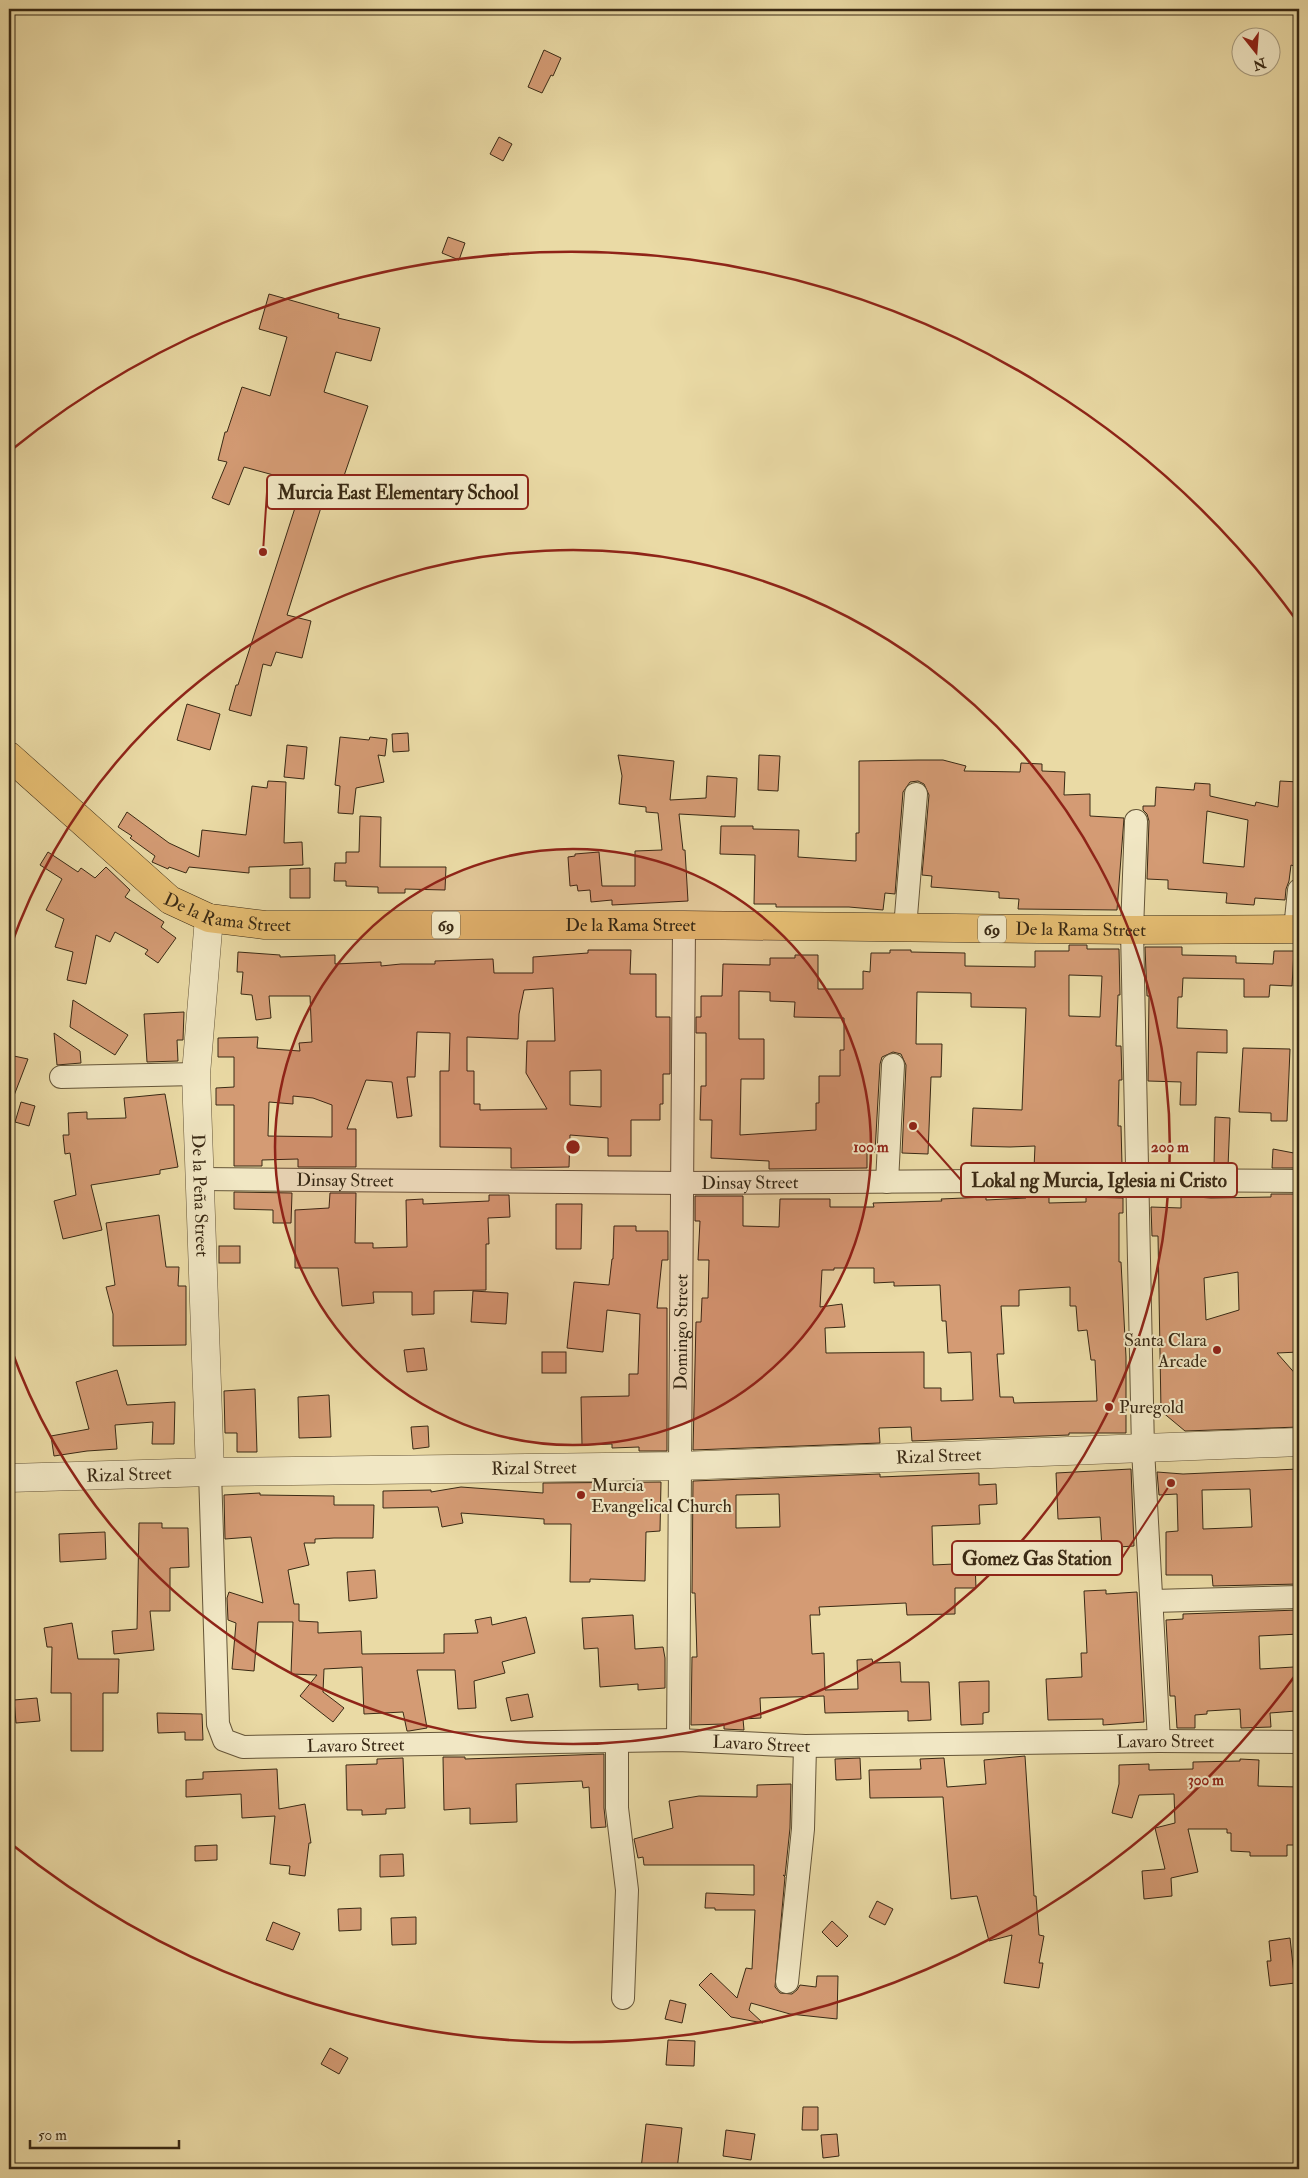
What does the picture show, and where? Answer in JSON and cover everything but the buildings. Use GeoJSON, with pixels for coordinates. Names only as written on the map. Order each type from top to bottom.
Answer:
{"type":"FeatureCollection","features":[{"type":"Feature","properties":{"kind":"highway","name":"De la Rama Street"},"geometry":{"type":"LineString","coordinates":[[12,766],[154,887],[188,910],[208,918],[265,925],[684,925],[1132,930],[1297,929]]}},
{"type":"Feature","properties":{"kind":"street"},"geometry":{"type":"LineString","coordinates":[[905,928],[916,794]]}},
{"type":"Feature","properties":{"kind":"street"},"geometry":{"type":"LineString","coordinates":[[1136,821],[1132,930],[1143,1449],[1159,1741]]}},
{"type":"Feature","properties":{"kind":"street"},"geometry":{"type":"LineString","coordinates":[[1297,929],[1299,890]]}},
{"type":"Feature","properties":{"kind":"street","name":"De la Peña Street"},"geometry":{"type":"LineString","coordinates":[[208,918],[196,1074],[210,1472]]}},
{"type":"Feature","properties":{"kind":"street","name":"Domingo Street"},"geometry":{"type":"LineString","coordinates":[[678,1740],[684,925]]}},
{"type":"Feature","properties":{"kind":"street"},"geometry":{"type":"LineString","coordinates":[[887,1182],[893,1065]]}},
{"type":"Feature","properties":{"kind":"street"},"geometry":{"type":"LineString","coordinates":[[61,1077],[196,1074]]}},
{"type":"Feature","properties":{"kind":"street","name":"Dinsay Street"},"geometry":{"type":"LineString","coordinates":[[200,1179],[683,1183],[1137,1180],[1299,1181]]}},
{"type":"Feature","properties":{"kind":"street","name":"Rizal Street"},"geometry":{"type":"LineString","coordinates":[[9,1478],[210,1472],[680,1466],[1299,1442]]}},
{"type":"Feature","properties":{"kind":"street","name":"Lavaro Street"},"geometry":{"type":"LineString","coordinates":[[210,1472],[218,1724],[224,1740],[243,1747],[617,1743],[678,1740],[805,1746],[1159,1741],[1299,1742]]}},
{"type":"Feature","properties":{"kind":"street"},"geometry":{"type":"LineString","coordinates":[[1152,1601],[1299,1597]]}},
{"type":"Feature","properties":{"kind":"street"},"geometry":{"type":"LineString","coordinates":[[617,1743],[617,1808],[627,1890],[623,1998]]}},
{"type":"Feature","properties":{"kind":"street"},"geometry":{"type":"LineString","coordinates":[[787,1982],[803,1829],[805,1746]]}},
{"type":"Feature","properties":{"kind":"place","name":"Murcia East Elementary School"},"geometry":{"type":"Point","coordinates":[263,552]}},
{"type":"Feature","properties":{"kind":"place","name":"Lokal ng Murcia, Iglesia ni Cristo"},"geometry":{"type":"Point","coordinates":[913,1126]}},
{"type":"Feature","properties":{"kind":"place","name":"Santa Clara Arcade"},"geometry":{"type":"Point","coordinates":[1217,1350]}},
{"type":"Feature","properties":{"kind":"place","name":"Puregold"},"geometry":{"type":"Point","coordinates":[1109,1407]}},
{"type":"Feature","properties":{"kind":"place","name":"Gomez Gas Station"},"geometry":{"type":"Point","coordinates":[1171,1483]}},
{"type":"Feature","properties":{"kind":"place","name":"Murcia Evangelical Church"},"geometry":{"type":"Point","coordinates":[581,1495]}}]}
